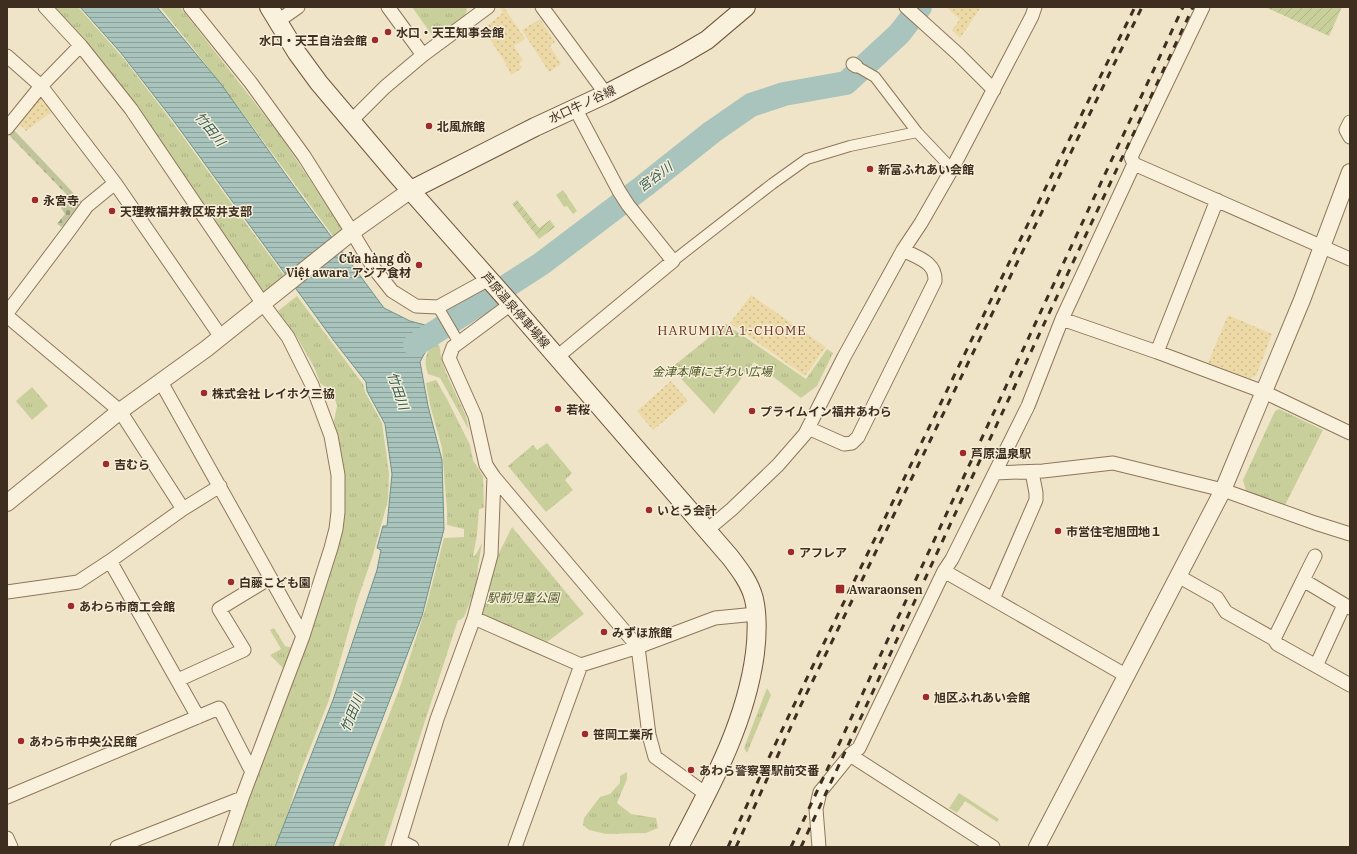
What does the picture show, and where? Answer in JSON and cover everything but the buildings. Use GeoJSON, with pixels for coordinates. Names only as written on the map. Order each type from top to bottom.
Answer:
{"type":"FeatureCollection","features":[{"type":"Feature","properties":{"kind":"main road","name":"水口牛ノ谷線"},"geometry":{"type":"LineString","coordinates":[[411,190],[678,57],[707,40],[746,7]]}},
{"type":"Feature","properties":{"kind":"main road","name":"芦原温泉停車場線"},"geometry":{"type":"LineString","coordinates":[[273,14],[297,54],[319,83],[707,530],[743,574],[752,595],[756,614],[757,638],[750,684],[739,720],[706,794],[679,847]]}},
{"type":"Feature","properties":{"kind":"street"},"geometry":{"type":"LineString","coordinates":[[45,7],[81,46],[131,109],[266,302],[288,338],[312,385],[330,436],[338,476],[338,512],[332,548],[303,636],[225,847]]}},
{"type":"Feature","properties":{"kind":"street"},"geometry":{"type":"LineString","coordinates":[[190,7],[259,95],[304,156],[373,267],[392,291],[416,306],[438,307],[489,279]]}},
{"type":"Feature","properties":{"kind":"street"},"geometry":{"type":"LineString","coordinates":[[273,14],[298,7]]}},
{"type":"Feature","properties":{"kind":"street"},"geometry":{"type":"LineString","coordinates":[[388,7],[423,55]]}},
{"type":"Feature","properties":{"kind":"street"},"geometry":{"type":"LineString","coordinates":[[542,7],[606,94]]}},
{"type":"Feature","properties":{"kind":"street"},"geometry":{"type":"LineString","coordinates":[[906,7],[958,54],[994,90]]}},
{"type":"Feature","properties":{"kind":"street"},"geometry":{"type":"LineString","coordinates":[[707,530],[732,509],[778,465],[798,443],[808,428],[903,250],[921,223],[952,169],[1032,16],[1035,7]]}},
{"type":"Feature","properties":{"kind":"street"},"geometry":{"type":"LineString","coordinates":[[1203,7],[1131,157],[1134,164],[1350,258]]}},
{"type":"Feature","properties":{"kind":"street"},"geometry":{"type":"LineString","coordinates":[[351,121],[385,87],[482,9]]}},
{"type":"Feature","properties":{"kind":"street"},"geometry":{"type":"LineString","coordinates":[[7,128],[41,86],[77,49]]}},
{"type":"Feature","properties":{"kind":"street"},"geometry":{"type":"LineString","coordinates":[[7,56],[41,86],[115,183],[221,337]]}},
{"type":"Feature","properties":{"kind":"street"},"geometry":{"type":"LineString","coordinates":[[855,65],[875,78],[917,132],[952,169]]}},
{"type":"Feature","properties":{"kind":"street"},"geometry":{"type":"LineString","coordinates":[[575,108],[628,205],[674,262]]}},
{"type":"Feature","properties":{"kind":"street"},"geometry":{"type":"LineString","coordinates":[[1350,122],[1346,130],[1350,137]]}},
{"type":"Feature","properties":{"kind":"street"},"geometry":{"type":"LineString","coordinates":[[557,357],[772,184],[807,159],[850,146],[917,132]]}},
{"type":"Feature","properties":{"kind":"street"},"geometry":{"type":"LineString","coordinates":[[819,847],[816,808],[820,792],[850,755],[859,748],[944,572],[952,559],[1028,406],[1062,319],[1134,164]]}},
{"type":"Feature","properties":{"kind":"street"},"geometry":{"type":"LineString","coordinates":[[1037,847],[1223,490],[1302,300],[1350,172]]}},
{"type":"Feature","properties":{"kind":"street"},"geometry":{"type":"LineString","coordinates":[[7,313],[87,206],[115,183]]}},
{"type":"Feature","properties":{"kind":"street"},"geometry":{"type":"LineString","coordinates":[[7,503],[120,411],[221,337],[352,232],[411,190]]}},
{"type":"Feature","properties":{"kind":"street"},"geometry":{"type":"LineString","coordinates":[[1156,352],[1217,200]]}},
{"type":"Feature","properties":{"kind":"street"},"geometry":{"type":"LineString","coordinates":[[808,428],[844,444],[852,443],[858,437],[935,281],[934,269],[929,264],[903,250]]}},
{"type":"Feature","properties":{"kind":"street"},"geometry":{"type":"LineString","coordinates":[[508,300],[453,347],[449,358],[475,416],[486,465],[494,477],[638,647],[649,735],[655,757],[706,794]]}},
{"type":"Feature","properties":{"kind":"street"},"geometry":{"type":"LineString","coordinates":[[438,307],[459,343]]}},
{"type":"Feature","properties":{"kind":"street"},"geometry":{"type":"LineString","coordinates":[[7,316],[120,411],[184,509]]}},
{"type":"Feature","properties":{"kind":"street"},"geometry":{"type":"LineString","coordinates":[[1062,319],[1264,392],[1350,433]]}},
{"type":"Feature","properties":{"kind":"street"},"geometry":{"type":"LineString","coordinates":[[161,382],[303,636]]}},
{"type":"Feature","properties":{"kind":"street"},"geometry":{"type":"LineString","coordinates":[[995,473],[1032,472],[1113,463],[1223,490],[1350,534]]}},
{"type":"Feature","properties":{"kind":"street"},"geometry":{"type":"LineString","coordinates":[[993,599],[1036,500],[1032,472]]}},
{"type":"Feature","properties":{"kind":"street"},"geometry":{"type":"LineString","coordinates":[[412,847],[399,844],[437,719],[474,618],[491,555],[494,477]]}},
{"type":"Feature","properties":{"kind":"street"},"geometry":{"type":"LineString","coordinates":[[7,592],[78,582],[220,486]]}},
{"type":"Feature","properties":{"kind":"street"},"geometry":{"type":"LineString","coordinates":[[1274,639],[1315,556]]}},
{"type":"Feature","properties":{"kind":"street"},"geometry":{"type":"LineString","coordinates":[[110,561],[198,717]]}},
{"type":"Feature","properties":{"kind":"street"},"geometry":{"type":"LineString","coordinates":[[944,572],[1127,676]]}},
{"type":"Feature","properties":{"kind":"street"},"geometry":{"type":"LineString","coordinates":[[1178,576],[1217,598],[1226,612],[1274,639],[1277,644],[1350,685]]}},
{"type":"Feature","properties":{"kind":"street"},"geometry":{"type":"LineString","coordinates":[[178,680],[244,650],[219,609],[270,578]]}},
{"type":"Feature","properties":{"kind":"street"},"geometry":{"type":"LineString","coordinates":[[1304,580],[1347,606],[1316,666]]}},
{"type":"Feature","properties":{"kind":"street"},"geometry":{"type":"LineString","coordinates":[[474,618],[580,665],[638,647],[714,618],[756,614]]}},
{"type":"Feature","properties":{"kind":"street"},"geometry":{"type":"LineString","coordinates":[[515,847],[580,665]]}},
{"type":"Feature","properties":{"kind":"street"},"geometry":{"type":"LineString","coordinates":[[7,797],[219,708],[252,772]]}},
{"type":"Feature","properties":{"kind":"street"},"geometry":{"type":"LineString","coordinates":[[850,755],[994,847]]}},
{"type":"Feature","properties":{"kind":"street"},"geometry":{"type":"LineString","coordinates":[[117,847],[242,798]]}},
{"type":"Feature","properties":{"kind":"street"},"geometry":{"type":"LineString","coordinates":[[7,838],[11,847]]}},
{"type":"Feature","properties":{"kind":"green space"},"geometry":{"type":"Polygon","coordinates":[[[52,7],[78,7],[124,59],[167,115],[286,278],[264,296],[52,7]]]}},
{"type":"Feature","properties":{"kind":"green space"},"geometry":{"type":"Polygon","coordinates":[[[160,7],[180,7],[280,135],[345,233],[336,240],[228,93],[160,7]]]}},
{"type":"Feature","properties":{"kind":"green space"},"geometry":{"type":"Polygon","coordinates":[[[412,7],[466,7],[467,10],[465,15],[434,38],[412,7]]]}},
{"type":"Feature","properties":{"kind":"green space"},"geometry":{"type":"Polygon","coordinates":[[[1265,7],[1342,7],[1329,36],[1265,7]]]}},
{"type":"Feature","properties":{"kind":"green space"},"geometry":{"type":"Polygon","coordinates":[[[12,128],[81,201],[62,227],[57,224],[65,214],[61,208],[70,198],[8,134],[12,128]]]}},
{"type":"Feature","properties":{"kind":"green space"},"geometry":{"type":"Polygon","coordinates":[[[563,190],[577,211],[573,214],[567,206],[564,207],[556,195],[563,190]]]}},
{"type":"Feature","properties":{"kind":"green space"},"geometry":{"type":"Polygon","coordinates":[[[517,200],[539,228],[550,220],[555,227],[539,239],[512,204],[517,200]]]}},
{"type":"Feature","properties":{"kind":"green space"},"geometry":{"type":"Polygon","coordinates":[[[297,296],[363,384],[365,392],[382,423],[389,473],[388,500],[329,700],[299,776],[278,847],[232,847],[339,528],[333,426],[337,406],[333,393],[320,383],[314,367],[297,337],[278,311],[297,296]]]}},
{"type":"Feature","properties":{"kind":"green space","name":"金津本陣にぎわい広場"},"geometry":{"type":"Polygon","coordinates":[[[726,324],[806,379],[827,349],[833,353],[817,386],[801,398],[754,362],[714,414],[671,368],[726,324]]]}},
{"type":"Feature","properties":{"kind":"green space"},"geometry":{"type":"Polygon","coordinates":[[[436,340],[440,348],[446,373],[466,416],[469,430],[440,378],[428,374],[426,369],[426,356],[436,340]]]}},
{"type":"Feature","properties":{"kind":"green space"},"geometry":{"type":"Polygon","coordinates":[[[436,380],[470,445],[473,460],[483,476],[484,508],[479,509],[477,535],[473,556],[475,556],[482,543],[476,587],[464,617],[458,620],[384,847],[338,847],[401,684],[426,607],[444,538],[464,537],[464,529],[447,525],[442,448],[430,405],[426,383],[436,380]]]}},
{"type":"Feature","properties":{"kind":"green space"},"geometry":{"type":"Polygon","coordinates":[[[32,387],[48,406],[32,420],[16,401],[32,387]]]}},
{"type":"Feature","properties":{"kind":"green space"},"geometry":{"type":"Polygon","coordinates":[[[1279,409],[1323,430],[1284,507],[1246,491],[1243,480],[1275,411],[1279,409]]]}},
{"type":"Feature","properties":{"kind":"green space"},"geometry":{"type":"Polygon","coordinates":[[[547,443],[572,473],[565,480],[573,490],[546,512],[508,466],[533,445],[537,450],[547,443]]]}},
{"type":"Feature","properties":{"kind":"green space","name":"駅前児童公園"},"geometry":{"type":"Polygon","coordinates":[[[512,527],[584,614],[543,645],[480,616],[498,555],[512,527]]]}},
{"type":"Feature","properties":{"kind":"green space"},"geometry":{"type":"Polygon","coordinates":[[[274,628],[285,646],[293,648],[283,668],[270,655],[281,649],[270,630],[274,628]]]}},
{"type":"Feature","properties":{"kind":"green space"},"geometry":{"type":"Polygon","coordinates":[[[767,688],[771,695],[747,753],[744,748],[767,688]]]}},
{"type":"Feature","properties":{"kind":"green space"},"geometry":{"type":"Polygon","coordinates":[[[627,772],[627,779],[617,803],[631,814],[656,818],[658,828],[646,833],[606,834],[589,830],[583,825],[584,818],[600,797],[610,794],[620,783],[620,776],[627,772]]]}},
{"type":"Feature","properties":{"kind":"green space"},"geometry":{"type":"Polygon","coordinates":[[[959,793],[999,819],[997,822],[965,801],[957,813],[949,808],[959,793]]]}},
{"type":"Feature","properties":{"kind":"sand"},"geometry":{"type":"Polygon","coordinates":[[[504,7],[525,39],[514,46],[523,61],[519,63],[522,68],[511,75],[503,59],[483,29],[503,13],[500,8],[504,7]]]}},
{"type":"Feature","properties":{"kind":"sand"},"geometry":{"type":"Polygon","coordinates":[[[946,7],[981,7],[960,38],[952,30],[960,19],[946,7]]]}},
{"type":"Feature","properties":{"kind":"sand"},"geometry":{"type":"Polygon","coordinates":[[[540,19],[555,42],[550,46],[561,64],[549,72],[522,30],[540,19]]]}},
{"type":"Feature","properties":{"kind":"sand"},"geometry":{"type":"Polygon","coordinates":[[[39,93],[53,111],[26,131],[19,123],[39,93]]]}},
{"type":"Feature","properties":{"kind":"sand"},"geometry":{"type":"Polygon","coordinates":[[[751,295],[826,347],[805,376],[730,323],[751,295]]]}},
{"type":"Feature","properties":{"kind":"sand"},"geometry":{"type":"Polygon","coordinates":[[[1228,315],[1272,334],[1256,376],[1249,378],[1208,363],[1228,315]]]}},
{"type":"Feature","properties":{"kind":"sand"},"geometry":{"type":"Polygon","coordinates":[[[671,381],[688,401],[653,430],[637,411],[671,381]]]}},
{"type":"Feature","properties":{"kind":"water","name":"竹田川"},"geometry":{"type":"Polygon","coordinates":[[[80,7],[157,7],[221,84],[384,308],[410,321],[425,325],[440,322],[445,330],[432,339],[420,362],[428,406],[442,460],[444,529],[422,616],[333,847],[275,847],[333,700],[377,570],[381,550],[377,548],[383,526],[387,526],[392,474],[385,424],[367,391],[366,382],[334,341],[173,120],[121,53],[80,7]]]}},
{"type":"Feature","properties":{"kind":"waterway","name":"宮谷川"},"geometry":{"type":"LineString","coordinates":[[415,345],[541,264],[712,132],[751,105],[784,94],[846,83],[899,34],[920,7]]}},
{"type":"Feature","properties":{"kind":"railway"},"geometry":{"type":"LineString","coordinates":[[728,847],[812,667],[1135,7]]}},
{"type":"Feature","properties":{"kind":"railway"},"geometry":{"type":"LineString","coordinates":[[736,847],[799,709],[1142,7]]}},
{"type":"Feature","properties":{"kind":"railway"},"geometry":{"type":"LineString","coordinates":[[791,847],[1183,7]]}},
{"type":"Feature","properties":{"kind":"railway"},"geometry":{"type":"LineString","coordinates":[[801,847],[974,473],[1193,7]]}},
{"type":"Feature","properties":{"kind":"place","name":"水口・天王知事会館"},"geometry":{"type":"Point","coordinates":[388,32]}},
{"type":"Feature","properties":{"kind":"place","name":"水口・天王自治会館"},"geometry":{"type":"Point","coordinates":[375,40]}},
{"type":"Feature","properties":{"kind":"place","name":"北風旅館"},"geometry":{"type":"Point","coordinates":[429,126]}},
{"type":"Feature","properties":{"kind":"place","name":"新富ふれあい会館"},"geometry":{"type":"Point","coordinates":[870,169]}},
{"type":"Feature","properties":{"kind":"place","name":"永宮寺"},"geometry":{"type":"Point","coordinates":[35,200]}},
{"type":"Feature","properties":{"kind":"place","name":"天理教福井教区坂井支部"},"geometry":{"type":"Point","coordinates":[112,211]}},
{"type":"Feature","properties":{"kind":"place","name":"Cửa hàng đồ Việt awara アジア食材"},"geometry":{"type":"Point","coordinates":[419,265]}},
{"type":"Feature","properties":{"kind":"place","name":"株式会社 レイホク三協"},"geometry":{"type":"Point","coordinates":[204,393]}},
{"type":"Feature","properties":{"kind":"place","name":"若桜"},"geometry":{"type":"Point","coordinates":[558,409]}},
{"type":"Feature","properties":{"kind":"place","name":"プライムイン福井あわら"},"geometry":{"type":"Point","coordinates":[752,411]}},
{"type":"Feature","properties":{"kind":"place","name":"芦原温泉駅"},"geometry":{"type":"Point","coordinates":[963,453]}},
{"type":"Feature","properties":{"kind":"place","name":"吉むら"},"geometry":{"type":"Point","coordinates":[106,464]}},
{"type":"Feature","properties":{"kind":"place","name":"いとう会計"},"geometry":{"type":"Point","coordinates":[649,510]}},
{"type":"Feature","properties":{"kind":"place","name":"市営住宅旭団地１"},"geometry":{"type":"Point","coordinates":[1058,531]}},
{"type":"Feature","properties":{"kind":"place","name":"アフレア"},"geometry":{"type":"Point","coordinates":[791,552]}},
{"type":"Feature","properties":{"kind":"place","name":"白藤こども園"},"geometry":{"type":"Point","coordinates":[231,582]}},
{"type":"Feature","properties":{"kind":"place","name":"Awaraonsen"},"geometry":{"type":"Point","coordinates":[840,589]}},
{"type":"Feature","properties":{"kind":"place","name":"あわら市商工会館"},"geometry":{"type":"Point","coordinates":[71,606]}},
{"type":"Feature","properties":{"kind":"place","name":"みずほ旅館"},"geometry":{"type":"Point","coordinates":[604,632]}},
{"type":"Feature","properties":{"kind":"place","name":"旭区ふれあい会館"},"geometry":{"type":"Point","coordinates":[926,697]}},
{"type":"Feature","properties":{"kind":"place","name":"笹岡工業所"},"geometry":{"type":"Point","coordinates":[585,734]}},
{"type":"Feature","properties":{"kind":"place","name":"あわら市中央公民館"},"geometry":{"type":"Point","coordinates":[21,741]}},
{"type":"Feature","properties":{"kind":"place","name":"あわら警察署駅前交番"},"geometry":{"type":"Point","coordinates":[691,770]}},
{"type":"Feature","properties":{"kind":"district","name":"HARUMIYA 1-CHOME"},"geometry":{"type":"Point","coordinates":[732,330]}}]}
